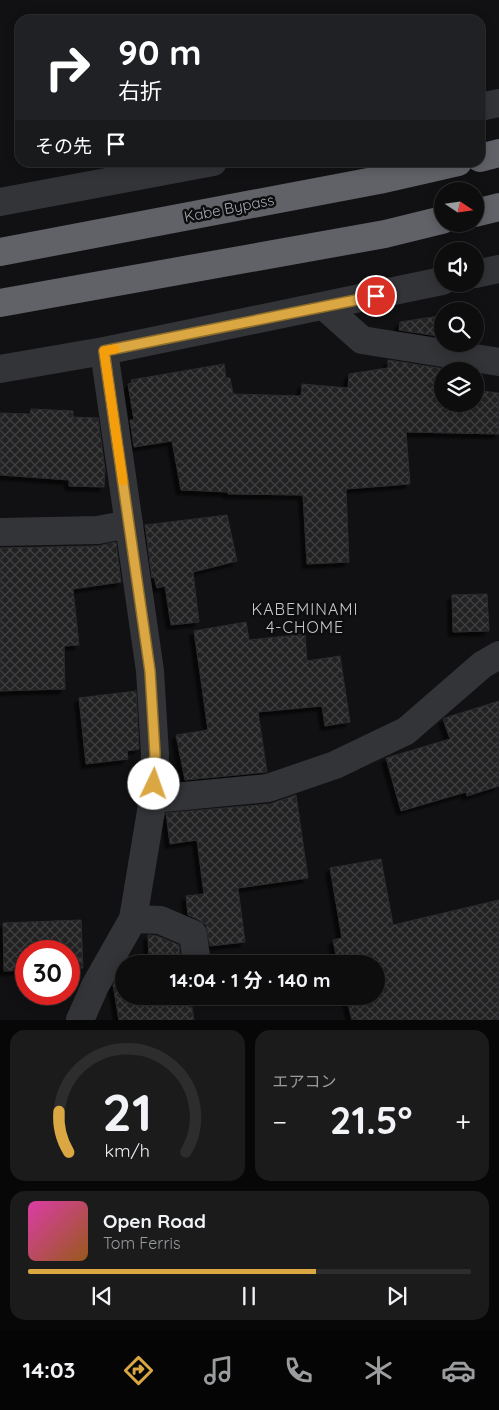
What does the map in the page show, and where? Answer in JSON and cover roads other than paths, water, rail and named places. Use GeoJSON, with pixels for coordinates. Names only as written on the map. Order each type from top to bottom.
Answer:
{"type":"FeatureCollection","features":[{"type":"Feature","properties":{"kind":"highway"},"geometry":{"type":"LineString","coordinates":[[485,157],[499,153]]}},
{"type":"Feature","properties":{"kind":"highway","name":"Kabe Bypass"},"geometry":{"type":"LineString","coordinates":[[0,252],[379,180],[436,167]]}},
{"type":"Feature","properties":{"kind":"highway"},"geometry":{"type":"LineString","coordinates":[[484,211],[499,207]]}},
{"type":"Feature","properties":{"kind":"highway"},"geometry":{"type":"LineString","coordinates":[[0,303],[385,234],[434,222]]}},
{"type":"Feature","properties":{"kind":"street"},"geometry":{"type":"LineString","coordinates":[[485,106],[499,103]]}},
{"type":"Feature","properties":{"kind":"street"},"geometry":{"type":"LineString","coordinates":[[0,202],[186,167]]}},
{"type":"Feature","properties":{"kind":"street"},"geometry":{"type":"LineString","coordinates":[[484,272],[499,269]]}},
{"type":"Feature","properties":{"kind":"street"},"geometry":{"type":"LineString","coordinates":[[0,369],[104,351],[325,307],[434,283]]}},
{"type":"Feature","properties":{"kind":"street"},"geometry":{"type":"LineString","coordinates":[[325,307],[362,340],[499,362]]}},
{"type":"Feature","properties":{"kind":"street"},"geometry":{"type":"LineString","coordinates":[[80,1020],[95,986],[133,919],[153,799],[155,754],[150,671],[104,351]]}},
{"type":"Feature","properties":{"kind":"street"},"geometry":{"type":"LineString","coordinates":[[0,532],[98,530],[129,524]]}},
{"type":"Feature","properties":{"kind":"street"},"geometry":{"type":"LineString","coordinates":[[153,799],[268,788],[335,765],[406,731],[482,665],[499,655]]}},
{"type":"Feature","properties":{"kind":"street"},"geometry":{"type":"LineString","coordinates":[[133,919],[160,920],[194,934],[196,955]]}},
{"type":"Feature","properties":{"kind":"district","name":"KABEMINAMI 4-CHOME"},"geometry":{"type":"Point","coordinates":[305,618]}}]}
